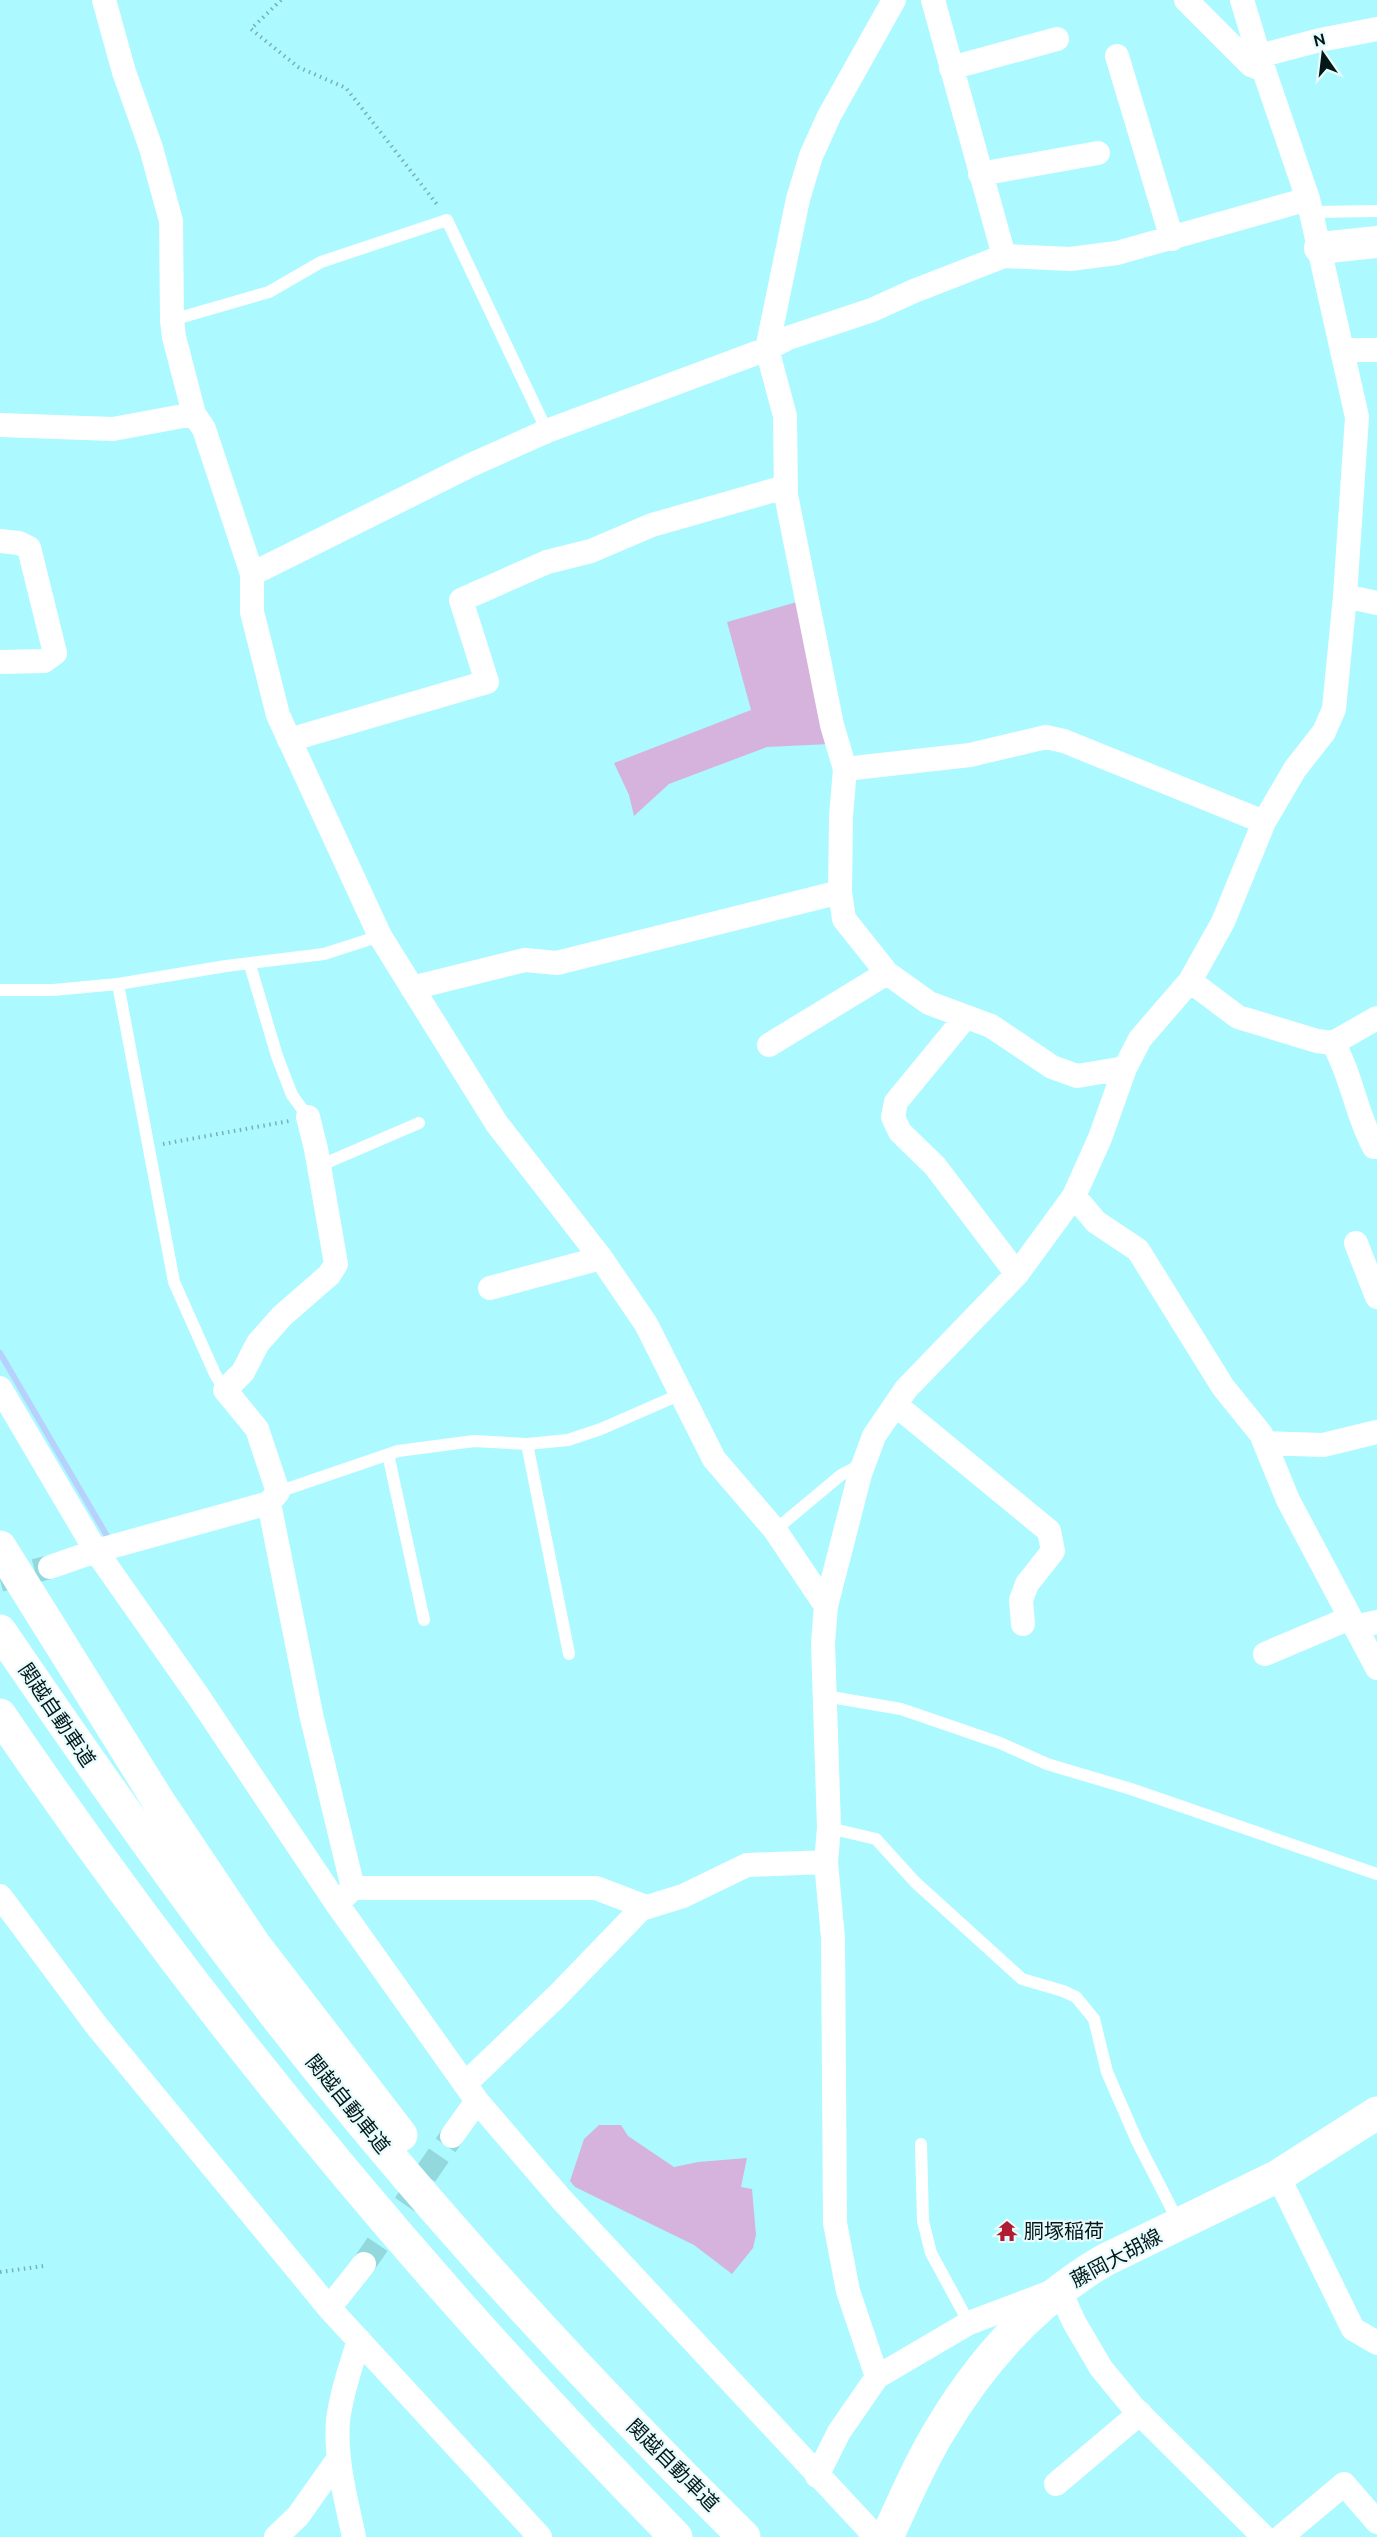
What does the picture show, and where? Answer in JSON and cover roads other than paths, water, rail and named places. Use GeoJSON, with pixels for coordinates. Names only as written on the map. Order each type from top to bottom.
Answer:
{"type":"FeatureCollection","features":[{"type":"Feature","properties":{"kind":"main road"},"geometry":{"type":"LineString","coordinates":[[0,1547],[159,1802],[254,1944],[500,2265],[601,2392]]}},
{"type":"Feature","properties":{"kind":"main road","name":"関越自動車道"},"geometry":{"type":"LineString","coordinates":[[0,1631],[158,1859],[258,1993],[387,2152],[477,2256],[601,2392],[744,2537]]}},
{"type":"Feature","properties":{"kind":"main road"},"geometry":{"type":"LineString","coordinates":[[0,1715],[122,1891],[222,2022],[330,2156],[443,2288],[676,2537]]}},
{"type":"Feature","properties":{"kind":"main road"},"geometry":{"type":"LineString","coordinates":[[0,1755],[151,1954],[391,2249],[524,2400],[653,2537]]}},
{"type":"Feature","properties":{"kind":"main road","name":"藤岡大胡線"},"geometry":{"type":"LineString","coordinates":[[887,2537],[939,2431],[966,2389],[1038,2306],[1059,2289],[1105,2260],[1278,2176],[1377,2113]]}},
{"type":"Feature","properties":{"kind":"street"},"geometry":{"type":"LineString","coordinates":[[104,0],[124,72],[152,148],[171,221],[172,320],[194,414],[204,429],[252,574],[252,612],[278,715],[289,740],[380,936],[412,988],[497,1124],[601,1258],[646,1324],[714,1458],[775,1530],[826,1606]]}},
{"type":"Feature","properties":{"kind":"street"},"geometry":{"type":"LineString","coordinates":[[894,0],[829,116],[811,156],[798,199],[768,349],[786,417],[785,487],[832,725],[845,769],[841,816],[840,892],[844,919],[887,974],[929,1003],[964,1018],[991,1026],[1052,1067],[1077,1077],[1125,1068]]}},
{"type":"Feature","properties":{"kind":"street"},"geometry":{"type":"LineString","coordinates":[[933,0],[1004,256]]}},
{"type":"Feature","properties":{"kind":"street"},"geometry":{"type":"LineString","coordinates":[[1186,0],[1251,65],[1320,40],[1377,29]]}},
{"type":"Feature","properties":{"kind":"street"},"geometry":{"type":"LineString","coordinates":[[877,2377],[848,2291],[835,2223],[833,1938],[826,1862],[829,1828],[823,1643],[826,1606],[864,1463],[874,1436],[906,1389],[1017,1274],[1074,1196],[1100,1138],[1125,1068],[1140,1039],[1190,981],[1222,922],[1264,822],[1295,769],[1324,732],[1334,709],[1345,596],[1356,417],[1310,206],[1242,0]]}},
{"type":"Feature","properties":{"kind":"street"},"geometry":{"type":"LineString","coordinates":[[951,68],[1056,39]]}},
{"type":"Feature","properties":{"kind":"street"},"geometry":{"type":"LineString","coordinates":[[1117,56],[1172,239]]}},
{"type":"Feature","properties":{"kind":"street"},"geometry":{"type":"LineString","coordinates":[[980,174],[1098,153]]}},
{"type":"Feature","properties":{"kind":"street"},"geometry":{"type":"LineString","coordinates":[[252,574],[471,465],[547,431],[768,349],[788,338],[872,310],[1004,256],[1070,259],[1117,253],[1310,206]]}},
{"type":"Feature","properties":{"kind":"street"},"geometry":{"type":"LineString","coordinates":[[1320,248],[1377,242]]}},
{"type":"Feature","properties":{"kind":"street"},"geometry":{"type":"LineString","coordinates":[[1342,350],[1377,350]]}},
{"type":"Feature","properties":{"kind":"street"},"geometry":{"type":"LineString","coordinates":[[0,425],[113,429],[194,414]]}},
{"type":"Feature","properties":{"kind":"street"},"geometry":{"type":"LineString","coordinates":[[289,740],[487,682],[461,600],[547,561],[591,551],[652,525],[785,487]]}},
{"type":"Feature","properties":{"kind":"street"},"geometry":{"type":"LineString","coordinates":[[0,541],[19,543],[29,548],[55,653],[44,661],[0,663]]}},
{"type":"Feature","properties":{"kind":"street"},"geometry":{"type":"LineString","coordinates":[[1345,596],[1377,603]]}},
{"type":"Feature","properties":{"kind":"street"},"geometry":{"type":"LineString","coordinates":[[845,769],[970,755],[1046,737],[1064,741],[1264,822]]}},
{"type":"Feature","properties":{"kind":"street"},"geometry":{"type":"LineString","coordinates":[[412,988],[525,960],[557,963],[840,892]]}},
{"type":"Feature","properties":{"kind":"street"},"geometry":{"type":"LineString","coordinates":[[769,1045],[887,974]]}},
{"type":"Feature","properties":{"kind":"street"},"geometry":{"type":"LineString","coordinates":[[1190,981],[1238,1017],[1317,1041],[1333,1043],[1377,1018]]}},
{"type":"Feature","properties":{"kind":"street"},"geometry":{"type":"LineString","coordinates":[[964,1018],[896,1102],[893,1117],[900,1132],[935,1166],[1017,1274]]}},
{"type":"Feature","properties":{"kind":"street"},"geometry":{"type":"LineString","coordinates":[[1333,1043],[1341,1058],[1365,1132],[1377,1148]]}},
{"type":"Feature","properties":{"kind":"street"},"geometry":{"type":"LineString","coordinates":[[308,1117],[336,1264],[329,1275],[282,1316],[258,1343],[243,1372],[225,1390],[257,1429],[273,1498],[345,1896]]}},
{"type":"Feature","properties":{"kind":"street"},"geometry":{"type":"LineString","coordinates":[[1074,1196],[1096,1222],[1138,1250],[1223,1387],[1261,1434],[1288,1500],[1361,1623],[1377,1668]]}},
{"type":"Feature","properties":{"kind":"street"},"geometry":{"type":"LineString","coordinates":[[1356,1243],[1377,1297]]}},
{"type":"Feature","properties":{"kind":"street"},"geometry":{"type":"LineString","coordinates":[[490,1288],[601,1258]]}},
{"type":"Feature","properties":{"kind":"street"},"geometry":{"type":"LineString","coordinates":[[0,1388],[96,1551],[198,1696],[345,1896],[471,2092],[562,2200],[876,2537]]}},
{"type":"Feature","properties":{"kind":"street"},"geometry":{"type":"LineString","coordinates":[[896,1405],[1048,1531],[1053,1551],[1026,1584],[1021,1600],[1023,1624]]}},
{"type":"Feature","properties":{"kind":"street"},"geometry":{"type":"LineString","coordinates":[[1265,1443],[1323,1445],[1377,1431]]}},
{"type":"Feature","properties":{"kind":"street"},"geometry":{"type":"LineString","coordinates":[[50,1567],[273,1498]]}},
{"type":"Feature","properties":{"kind":"street"},"geometry":{"type":"LineString","coordinates":[[1266,1654],[1361,1623]]}},
{"type":"Feature","properties":{"kind":"street"},"geometry":{"type":"LineString","coordinates":[[452,2136],[471,2092],[557,1996],[641,1909],[683,1896],[747,1865],[826,1862]]}},
{"type":"Feature","properties":{"kind":"street"},"geometry":{"type":"LineString","coordinates":[[345,1896],[596,1888],[646,1907]]}},
{"type":"Feature","properties":{"kind":"street"},"geometry":{"type":"LineString","coordinates":[[0,1896],[96,2025],[329,2308],[540,2537]]}},
{"type":"Feature","properties":{"kind":"street"},"geometry":{"type":"LineString","coordinates":[[1278,2176],[1353,2329],[1377,2343]]}},
{"type":"Feature","properties":{"kind":"street"},"geometry":{"type":"LineString","coordinates":[[329,2308],[364,2264]]}},
{"type":"Feature","properties":{"kind":"street"},"geometry":{"type":"LineString","coordinates":[[817,2476],[839,2432],[877,2377],[969,2323],[1059,2289],[1074,2322],[1101,2368],[1140,2414],[1264,2537]]}},
{"type":"Feature","properties":{"kind":"street"},"geometry":{"type":"LineString","coordinates":[[354,2537],[339,2458],[338,2421],[347,2378],[359,2340]]}},
{"type":"Feature","properties":{"kind":"street"},"geometry":{"type":"LineString","coordinates":[[1056,2484],[1140,2414]]}},
{"type":"Feature","properties":{"kind":"street"},"geometry":{"type":"LineString","coordinates":[[276,2537],[298,2516],[339,2458]]}},
{"type":"Feature","properties":{"kind":"street"},"geometry":{"type":"LineString","coordinates":[[1281,2537],[1344,2484],[1377,2522]]}},
{"type":"Feature","properties":{"kind":"lane"},"geometry":{"type":"LineString","coordinates":[[1310,206],[1377,211]]}},
{"type":"Feature","properties":{"kind":"lane"},"geometry":{"type":"LineString","coordinates":[[172,320],[269,292],[321,262],[447,220],[547,431]]}},
{"type":"Feature","properties":{"kind":"lane"},"geometry":{"type":"LineString","coordinates":[[0,990],[53,990],[118,984],[226,966],[250,965],[324,954],[380,936]]}},
{"type":"Feature","properties":{"kind":"lane"},"geometry":{"type":"LineString","coordinates":[[250,965],[277,1056],[292,1095],[308,1117]]}},
{"type":"Feature","properties":{"kind":"lane"},"geometry":{"type":"LineString","coordinates":[[118,984],[174,1282],[214,1374],[225,1390]]}},
{"type":"Feature","properties":{"kind":"lane"},"geometry":{"type":"LineString","coordinates":[[319,1166],[419,1123]]}},
{"type":"Feature","properties":{"kind":"lane"},"geometry":{"type":"LineString","coordinates":[[273,1498],[398,1451],[474,1441],[527,1444],[568,1440],[681,1394]]}},
{"type":"Feature","properties":{"kind":"lane"},"geometry":{"type":"LineString","coordinates":[[527,1444],[569,1654]]}},
{"type":"Feature","properties":{"kind":"lane"},"geometry":{"type":"LineString","coordinates":[[388,1455],[424,1620]]}},
{"type":"Feature","properties":{"kind":"lane"},"geometry":{"type":"LineString","coordinates":[[775,1530],[841,1475],[864,1463]]}},
{"type":"Feature","properties":{"kind":"lane"},"geometry":{"type":"LineString","coordinates":[[825,1696],[901,1709],[1000,1743],[1047,1764],[1131,1789],[1377,1875]]}},
{"type":"Feature","properties":{"kind":"lane"},"geometry":{"type":"LineString","coordinates":[[829,1828],[876,1839],[915,1882],[1022,1980],[1076,1997],[1094,2019],[1107,2072],[1137,2141],[1180,2224]]}},
{"type":"Feature","properties":{"kind":"lane"},"geometry":{"type":"LineString","coordinates":[[921,2144],[923,2221],[928,2242],[931,2253],[969,2323]]}},
{"type":"Feature","properties":{"kind":"waterway"},"geometry":{"type":"LineString","coordinates":[[0,1353],[110,1541]]}},
{"type":"Feature","properties":{"kind":"tunnel"},"geometry":{"type":"LineString","coordinates":[[0,1580],[50,1567]]}},
{"type":"Feature","properties":{"kind":"tunnel"},"geometry":{"type":"LineString","coordinates":[[364,2264],[452,2136]]}},
{"type":"Feature","properties":{"kind":"place","name":"胴塚稲荷"},"geometry":{"type":"Point","coordinates":[1007,2231]}}]}
